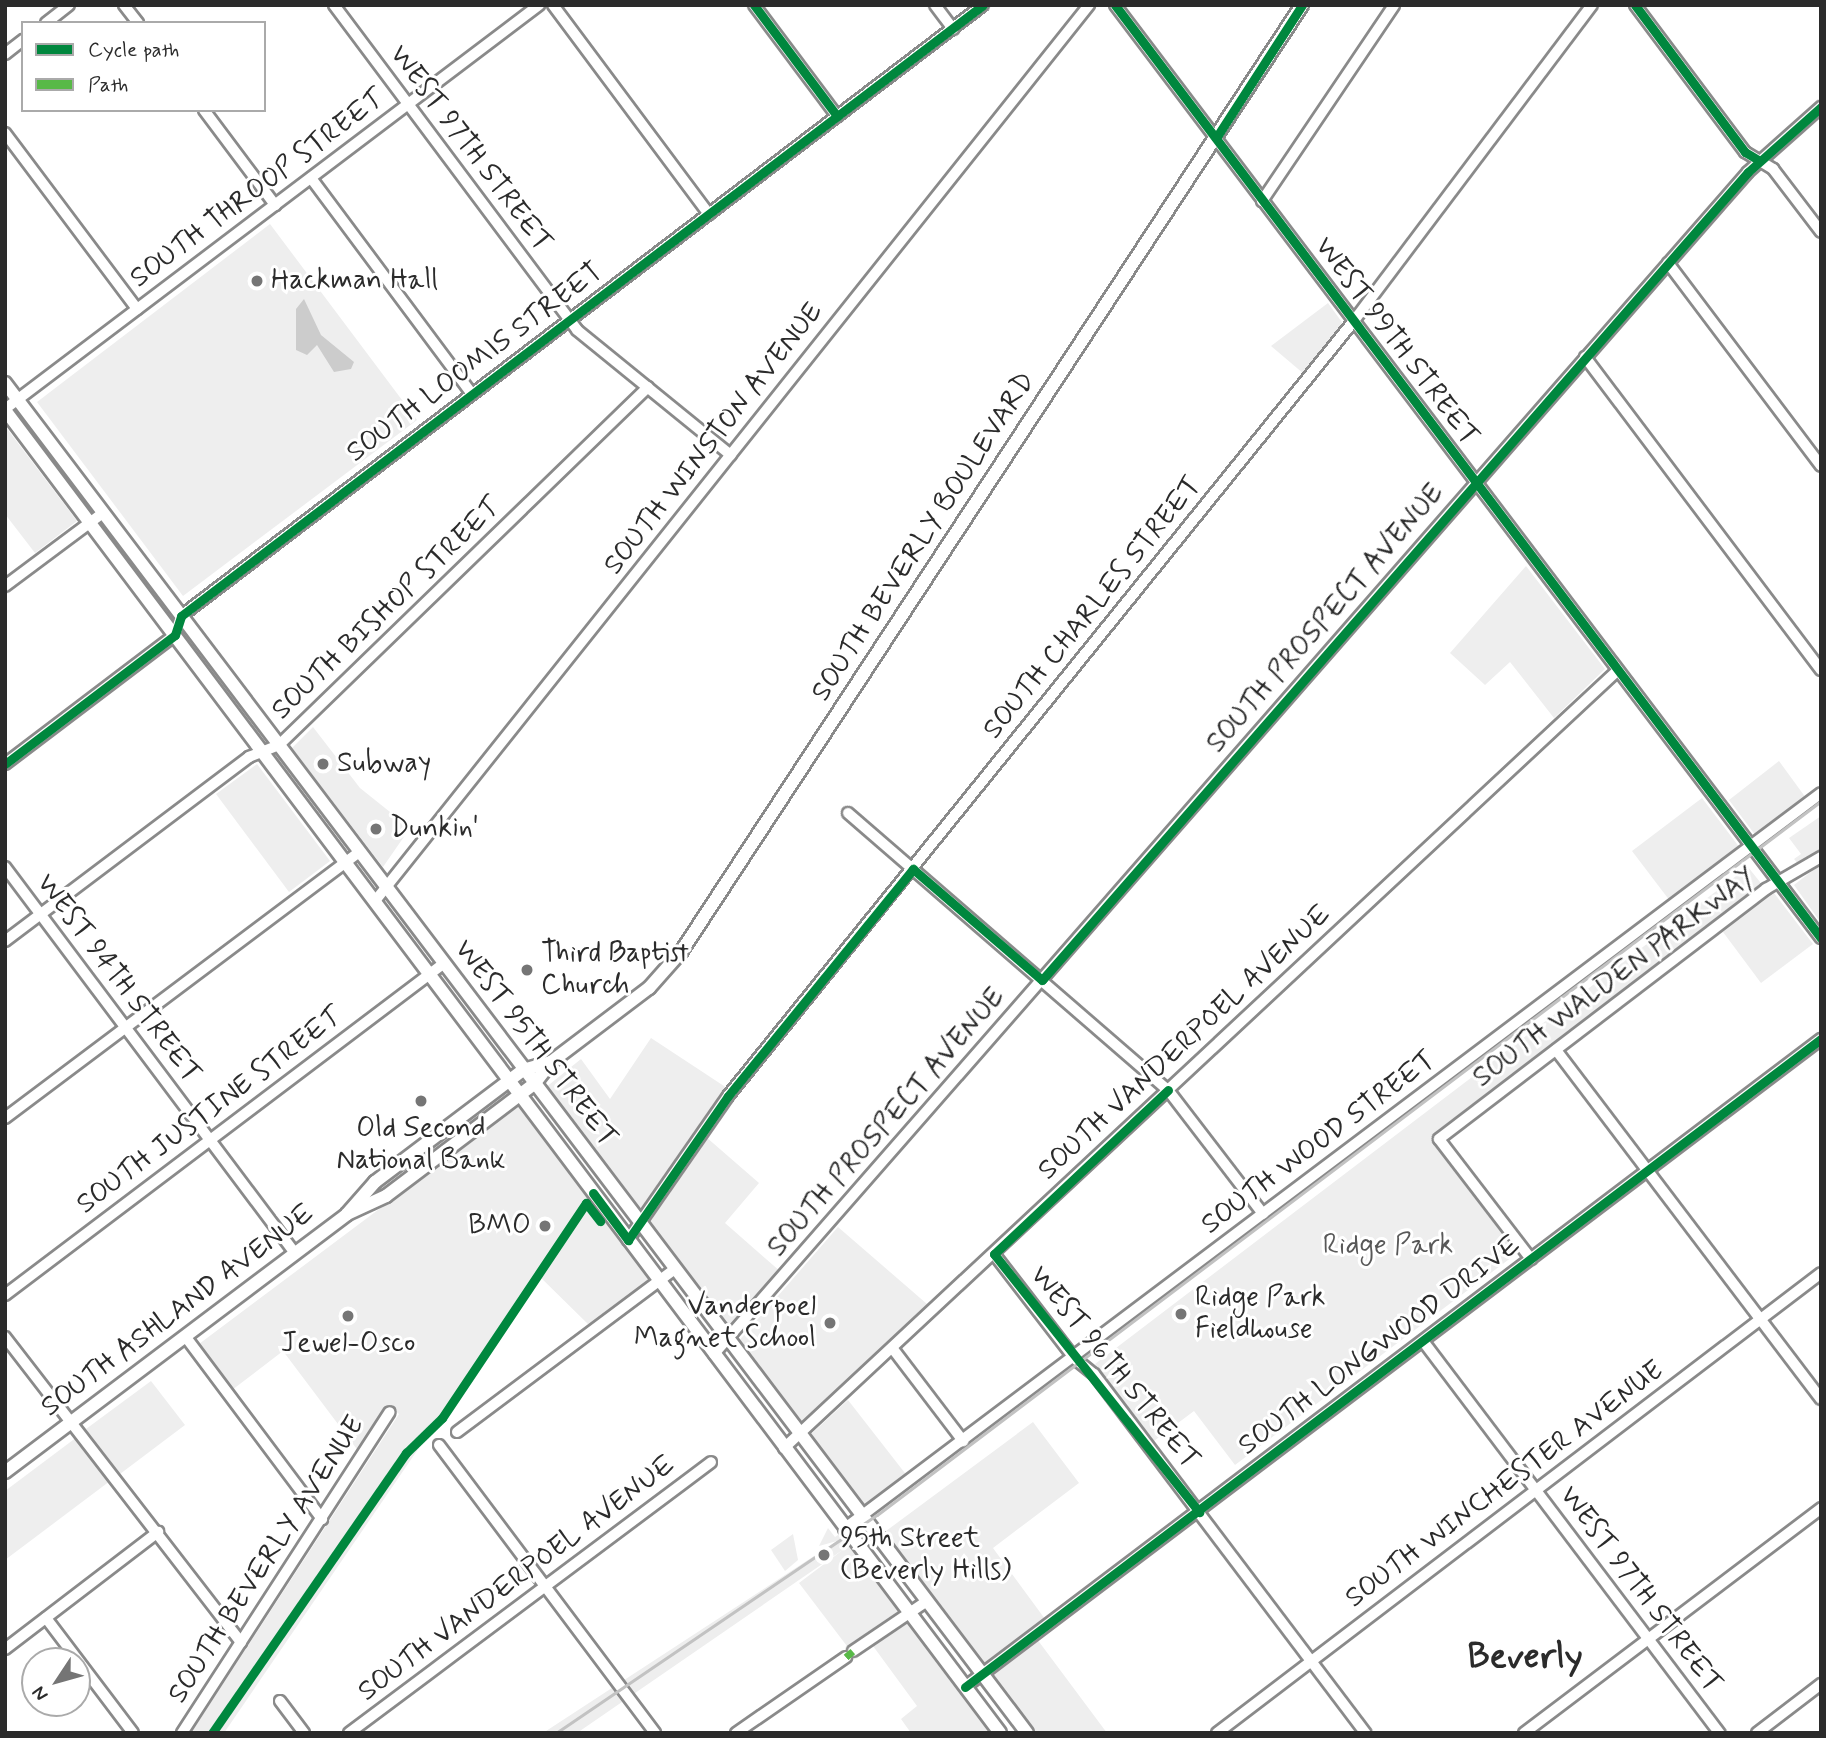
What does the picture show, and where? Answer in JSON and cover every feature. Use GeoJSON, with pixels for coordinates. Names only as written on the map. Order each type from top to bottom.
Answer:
{"type":"FeatureCollection","features":[{"type":"Feature","properties":{"kind":"main road","name":"SOUTH BEVERLY BOULEVARD"},"geometry":{"type":"LineString","coordinates":[[551,1062],[649,988],[681,952],[1302,5]]}},
{"type":"Feature","properties":{"kind":"main road","name":"WEST 95TH STREET"},"geometry":{"type":"LineString","coordinates":[[5,383],[1025,1732]]}},
{"type":"Feature","properties":{"kind":"main road","name":"WEST 95TH STREET"},"geometry":{"type":"LineString","coordinates":[[5,410],[1000,1733]]}},
{"type":"Feature","properties":{"kind":"main road","name":"SOUTH ASHLAND AVENUE"},"geometry":{"type":"LineString","coordinates":[[5,1472],[347,1214],[375,1182],[523,1070],[551,1062]]}},
{"type":"Feature","properties":{"kind":"main road","name":"SOUTH ASHLAND AVENUE"},"geometry":{"type":"LineString","coordinates":[[347,1214],[386,1196],[534,1084],[551,1062]]}},
{"type":"Feature","properties":{"kind":"street"},"geometry":{"type":"LineString","coordinates":[[49,21],[69,5]]}},
{"type":"Feature","properties":{"kind":"street"},"geometry":{"type":"LineString","coordinates":[[124,5],[136,21]]}},
{"type":"Feature","properties":{"kind":"street","name":"WEST 97TH STREET"},"geometry":{"type":"LineString","coordinates":[[334,5],[569,320],[731,455]]}},
{"type":"Feature","properties":{"kind":"street","name":"SOUTH THROOP STREET"},"geometry":{"type":"LineString","coordinates":[[5,410],[539,5]]}},
{"type":"Feature","properties":{"kind":"street"},"geometry":{"type":"LineString","coordinates":[[553,5],[709,214]]}},
{"type":"Feature","properties":{"kind":"street"},"geometry":{"type":"LineString","coordinates":[[754,5],[837,116]]}},
{"type":"Feature","properties":{"kind":"street"},"geometry":{"type":"LineString","coordinates":[[935,5],[953,29]]}},
{"type":"Feature","properties":{"kind":"street","name":"SOUTH LOOMIS STREET"},"geometry":{"type":"LineString","coordinates":[[181,616],[983,5]]}},
{"type":"Feature","properties":{"kind":"street","name":"SOUTH WINSTON AVENUE"},"geometry":{"type":"LineString","coordinates":[[375,901],[1089,5]]}},
{"type":"Feature","properties":{"kind":"street","name":"WEST 99TH STREET"},"geometry":{"type":"LineString","coordinates":[[1115,5],[1474,484],[1821,938]]}},
{"type":"Feature","properties":{"kind":"street"},"geometry":{"type":"LineString","coordinates":[[1262,201],[1394,5]]}},
{"type":"Feature","properties":{"kind":"street","name":"SOUTH CHARLES STREET"},"geometry":{"type":"LineString","coordinates":[[628,1240],[728,1096],[1353,322],[1592,5]]}},
{"type":"Feature","properties":{"kind":"street"},"geometry":{"type":"LineString","coordinates":[[1634,5],[1745,152],[1760,161],[1821,232]]}},
{"type":"Feature","properties":{"kind":"street"},"geometry":{"type":"LineString","coordinates":[[5,54],[21,42]]}},
{"type":"Feature","properties":{"kind":"street","name":"SOUTH PROSPECT AVENUE"},"geometry":{"type":"LineString","coordinates":[[713,1354],[1668,263],[1760,161],[1821,107]]}},
{"type":"Feature","properties":{"kind":"street"},"geometry":{"type":"LineString","coordinates":[[205,112],[275,205]]}},
{"type":"Feature","properties":{"kind":"street"},"geometry":{"type":"LineString","coordinates":[[5,133],[137,309]]}},
{"type":"Feature","properties":{"kind":"street"},"geometry":{"type":"LineString","coordinates":[[311,178],[472,394]]}},
{"type":"Feature","properties":{"kind":"street"},"geometry":{"type":"LineString","coordinates":[[1668,263],[1821,466]]}},
{"type":"Feature","properties":{"kind":"street"},"geometry":{"type":"LineString","coordinates":[[1585,357],[1821,670]]}},
{"type":"Feature","properties":{"kind":"street","name":"SOUTH BISHOP STREET"},"geometry":{"type":"LineString","coordinates":[[5,941],[239,765],[261,750],[279,745],[648,387]]}},
{"type":"Feature","properties":{"kind":"street"},"geometry":{"type":"LineString","coordinates":[[5,586],[103,513]]}},
{"type":"Feature","properties":{"kind":"street"},"geometry":{"type":"LineString","coordinates":[[5,764],[175,635],[181,616]]}},
{"type":"Feature","properties":{"kind":"street","name":"SOUTH VANDERPOEL AVENUE"},"geometry":{"type":"LineString","coordinates":[[784,1448],[1617,671]]}},
{"type":"Feature","properties":{"kind":"street","name":"SOUTH WOOD STREET"},"geometry":{"type":"LineString","coordinates":[[845,1529],[1821,793]]}},
{"type":"Feature","properties":{"kind":"street"},"geometry":{"type":"LineString","coordinates":[[848,813],[1168,1090],[1263,1214]]}},
{"type":"Feature","properties":{"kind":"street"},"geometry":{"type":"LineString","coordinates":[[5,1118],[359,852]]}},
{"type":"Feature","properties":{"kind":"street","name":"SOUTH WALDEN PARKWAY"},"geometry":{"type":"LineString","coordinates":[[1531,1259],[1440,1139],[1780,884],[1821,857]]}},
{"type":"Feature","properties":{"kind":"street","name":"WEST 94TH STREET"},"geometry":{"type":"LineString","coordinates":[[5,867],[295,1253]]}},
{"type":"Feature","properties":{"kind":"street","name":"SOUTH JUSTINE STREET"},"geometry":{"type":"LineString","coordinates":[[5,1295],[443,964]]}},
{"type":"Feature","properties":{"kind":"street","name":"SOUTH LONGWOOD DRIVE"},"geometry":{"type":"LineString","coordinates":[[965,1687],[1821,1039]]}},
{"type":"Feature","properties":{"kind":"street"},"geometry":{"type":"LineString","coordinates":[[1556,1050],[1821,1399]]}},
{"type":"Feature","properties":{"kind":"street","name":"WEST 96TH STREET"},"geometry":{"type":"LineString","coordinates":[[994,1254],[1074,1358],[1094,1374],[1366,1733]]}},
{"type":"Feature","properties":{"kind":"street"},"geometry":{"type":"LineString","coordinates":[[457,1432],[675,1269]]}},
{"type":"Feature","properties":{"kind":"street","name":"SOUTH WINCHESTER AVENUE"},"geometry":{"type":"LineString","coordinates":[[1217,1733],[1821,1273]]}},
{"type":"Feature","properties":{"kind":"street"},"geometry":{"type":"LineString","coordinates":[[185,1336],[323,1518]]}},
{"type":"Feature","properties":{"kind":"street"},"geometry":{"type":"LineString","coordinates":[[5,1337],[241,1642]]}},
{"type":"Feature","properties":{"kind":"street","name":"WEST 97TH STREET"},"geometry":{"type":"LineString","coordinates":[[1423,1341],[1720,1733]]}},
{"type":"Feature","properties":{"kind":"street"},"geometry":{"type":"LineString","coordinates":[[893,1349],[963,1441]]}},
{"type":"Feature","properties":{"kind":"street","name":"SOUTH BEVERLY AVENUE"},"geometry":{"type":"LineString","coordinates":[[182,1733],[390,1412]]}},
{"type":"Feature","properties":{"kind":"street"},"geometry":{"type":"LineString","coordinates":[[439,1445],[656,1733]]}},
{"type":"Feature","properties":{"kind":"street","name":"SOUTH VANDERPOEL AVENUE"},"geometry":{"type":"LineString","coordinates":[[349,1733],[711,1462]]}},
{"type":"Feature","properties":{"kind":"street"},"geometry":{"type":"LineString","coordinates":[[1524,1733],[1821,1508]]}},
{"type":"Feature","properties":{"kind":"street"},"geometry":{"type":"LineString","coordinates":[[5,1649],[158,1532]]}},
{"type":"Feature","properties":{"kind":"street"},"geometry":{"type":"LineString","coordinates":[[736,1733],[927,1601]]}},
{"type":"Feature","properties":{"kind":"street"},"geometry":{"type":"LineString","coordinates":[[46,1618],[133,1733]]}},
{"type":"Feature","properties":{"kind":"street"},"geometry":{"type":"LineString","coordinates":[[1757,1733],[1821,1684]]}},
{"type":"Feature","properties":{"kind":"street"},"geometry":{"type":"LineString","coordinates":[[280,1701],[304,1733]]}},
{"type":"Feature","properties":{"kind":"shaded area"},"geometry":{"type":"Polygon","coordinates":[[[270,224],[417,420],[183,596],[37,402],[270,224]]]}},
{"type":"Feature","properties":{"kind":"shaded area"},"geometry":{"type":"Polygon","coordinates":[[[304,299],[321,335],[354,362],[351,369],[334,372],[317,345],[307,355],[296,350],[296,309],[304,299]]]}},
{"type":"Feature","properties":{"kind":"shaded area"},"geometry":{"type":"Polygon","coordinates":[[[1328,303],[1344,325],[1304,374],[1271,346],[1328,303]]]}},
{"type":"Feature","properties":{"kind":"shaded area"},"geometry":{"type":"Polygon","coordinates":[[[5,426],[77,521],[35,553],[5,514],[5,426]]]}},
{"type":"Feature","properties":{"kind":"shaded area"},"geometry":{"type":"Polygon","coordinates":[[[1526,566],[1605,669],[1554,718],[1510,662],[1485,685],[1450,653],[1526,566]]]}},
{"type":"Feature","properties":{"kind":"shaded area"},"geometry":{"type":"Polygon","coordinates":[[[313,727],[360,788],[410,828],[383,867],[292,748],[313,727]]]}},
{"type":"Feature","properties":{"kind":"shaded area"},"geometry":{"type":"Polygon","coordinates":[[[1779,761],[1806,798],[1756,836],[1729,800],[1779,761]]]}},
{"type":"Feature","properties":{"kind":"shaded area"},"geometry":{"type":"Polygon","coordinates":[[[257,764],[330,861],[289,892],[216,794],[257,764]]]}},
{"type":"Feature","properties":{"kind":"shaded area"},"geometry":{"type":"Polygon","coordinates":[[[1702,798],[1740,848],[1670,901],[1632,851],[1702,798]]]}},
{"type":"Feature","properties":{"kind":"shaded area"},"geometry":{"type":"Polygon","coordinates":[[[1821,816],[1821,852],[1799,865],[1794,859],[1801,854],[1789,838],[1821,816]]]}},
{"type":"Feature","properties":{"kind":"shaded area"},"geometry":{"type":"Polygon","coordinates":[[[1821,864],[1821,923],[1794,885],[1821,864]]]}},
{"type":"Feature","properties":{"kind":"shaded area","name":"Ridge Park"},"geometry":{"type":"Polygon","coordinates":[[[1748,867],[1764,887],[1435,1137],[1520,1251],[1235,1465],[1194,1411],[1154,1441],[1095,1364],[1748,867]]]}},
{"type":"Feature","properties":{"kind":"shaded area"},"geometry":{"type":"Polygon","coordinates":[[[1774,893],[1813,944],[1761,983],[1723,932],[1774,893]]]}},
{"type":"Feature","properties":{"kind":"shaded area"},"geometry":{"type":"Polygon","coordinates":[[[651,1038],[727,1088],[698,1130],[759,1183],[725,1223],[781,1272],[728,1330],[545,1088],[581,1059],[610,1099],[651,1038]]]}},
{"type":"Feature","properties":{"kind":"shaded area"},"geometry":{"type":"Polygon","coordinates":[[[518,1105],[651,1282],[592,1328],[535,1272],[435,1423],[396,1463],[209,1733],[191,1733],[399,1414],[388,1405],[359,1452],[283,1351],[232,1390],[199,1344],[518,1105]]]}},
{"type":"Feature","properties":{"kind":"shaded area","name":"Vanderpoel Magnet School"},"geometry":{"type":"Polygon","coordinates":[[[838,1227],[927,1304],[799,1424],[737,1343],[838,1227]]]}},
{"type":"Feature","properties":{"kind":"shaded area"},"geometry":{"type":"Polygon","coordinates":[[[151,1381],[185,1425],[120,1474],[86,1429],[151,1381]]]}},
{"type":"Feature","properties":{"kind":"shaded area"},"geometry":{"type":"Polygon","coordinates":[[[848,1400],[908,1477],[865,1511],[808,1437],[848,1400]]]}},
{"type":"Feature","properties":{"kind":"shaded area"},"geometry":{"type":"Polygon","coordinates":[[[1033,1422],[1079,1483],[993,1548],[1045,1619],[1031,1631],[1107,1733],[1032,1733],[882,1534],[1033,1422]]]}},
{"type":"Feature","properties":{"kind":"shaded area"},"geometry":{"type":"Polygon","coordinates":[[[77,1437],[110,1481],[5,1560],[5,1491],[77,1437]]]}},
{"type":"Feature","properties":{"kind":"shaded area"},"geometry":{"type":"Polygon","coordinates":[[[425,1439],[224,1733],[215,1733],[410,1453],[425,1439]]]}},
{"type":"Feature","properties":{"kind":"shaded area"},"geometry":{"type":"Polygon","coordinates":[[[828,1528],[835,1537],[841,1533],[992,1733],[911,1733],[901,1719],[917,1706],[873,1646],[856,1658],[799,1583],[844,1549],[577,1733],[543,1733],[837,1541],[819,1546],[828,1528]]]}},
{"type":"Feature","properties":{"kind":"shaded area"},"geometry":{"type":"Polygon","coordinates":[[[793,1534],[798,1560],[785,1571],[771,1550],[793,1534]]]}},
{"type":"Feature","properties":{"kind":"railway"},"geometry":{"type":"LineString","coordinates":[[556,1733],[877,1515],[1821,801]]}},
{"type":"Feature","properties":{"kind":"marked path"},"geometry":{"type":"LineString","coordinates":[[846,1657],[853,1651]]}},
{"type":"Feature","properties":{"kind":"cycle path"},"geometry":{"type":"LineString","coordinates":[[754,5],[837,116]]}},
{"type":"Feature","properties":{"kind":"cycle path"},"geometry":{"type":"LineString","coordinates":[[5,764],[175,635],[181,616],[983,5]]}},
{"type":"Feature","properties":{"kind":"cycle path"},"geometry":{"type":"LineString","coordinates":[[1115,5],[1821,938]]}},
{"type":"Feature","properties":{"kind":"cycle path"},"geometry":{"type":"LineString","coordinates":[[1216,138],[1302,5]]}},
{"type":"Feature","properties":{"kind":"cycle path"},"geometry":{"type":"LineString","coordinates":[[1635,5],[1745,152],[1760,161]]}},
{"type":"Feature","properties":{"kind":"cycle path"},"geometry":{"type":"LineString","coordinates":[[593,1193],[628,1240],[728,1096],[913,869],[1042,980],[1748,172],[1821,107]]}},
{"type":"Feature","properties":{"kind":"cycle path"},"geometry":{"type":"LineString","coordinates":[[965,1687],[1821,1039]]}},
{"type":"Feature","properties":{"kind":"cycle path"},"geometry":{"type":"LineString","coordinates":[[1168,1090],[994,1254],[1199,1512]]}},
{"type":"Feature","properties":{"kind":"cycle path"},"geometry":{"type":"LineString","coordinates":[[212,1733],[406,1453],[442,1418],[586,1203],[600,1221]]}},
{"type":"Feature","properties":{"kind":"place","name":"Hackman Hall"},"geometry":{"type":"Point","coordinates":[257,281]}},
{"type":"Feature","properties":{"kind":"place","name":"Subway"},"geometry":{"type":"Point","coordinates":[323,764]}},
{"type":"Feature","properties":{"kind":"place","name":"Dunkin'"},"geometry":{"type":"Point","coordinates":[376,829]}},
{"type":"Feature","properties":{"kind":"place","name":"Third Baptist Church"},"geometry":{"type":"Point","coordinates":[527,970]}},
{"type":"Feature","properties":{"kind":"place","name":"Old Second National Bank"},"geometry":{"type":"Point","coordinates":[421,1101]}},
{"type":"Feature","properties":{"kind":"place","name":"BMO"},"geometry":{"type":"Point","coordinates":[545,1226]}},
{"type":"Feature","properties":{"kind":"place","name":"Ridge Park Fieldhouse"},"geometry":{"type":"Point","coordinates":[1181,1314]}},
{"type":"Feature","properties":{"kind":"place","name":"Jewel-Osco"},"geometry":{"type":"Point","coordinates":[348,1316]}},
{"type":"Feature","properties":{"kind":"place","name":"Vanderpoel Magnet School"},"geometry":{"type":"Point","coordinates":[830,1323]}},
{"type":"Feature","properties":{"kind":"place","name":"95th Street (Beverly Hills)"},"geometry":{"type":"Point","coordinates":[824,1555]}},
{"type":"Feature","properties":{"kind":"district","name":"Beverly"},"geometry":{"type":"Point","coordinates":[1525,1657]}}]}
